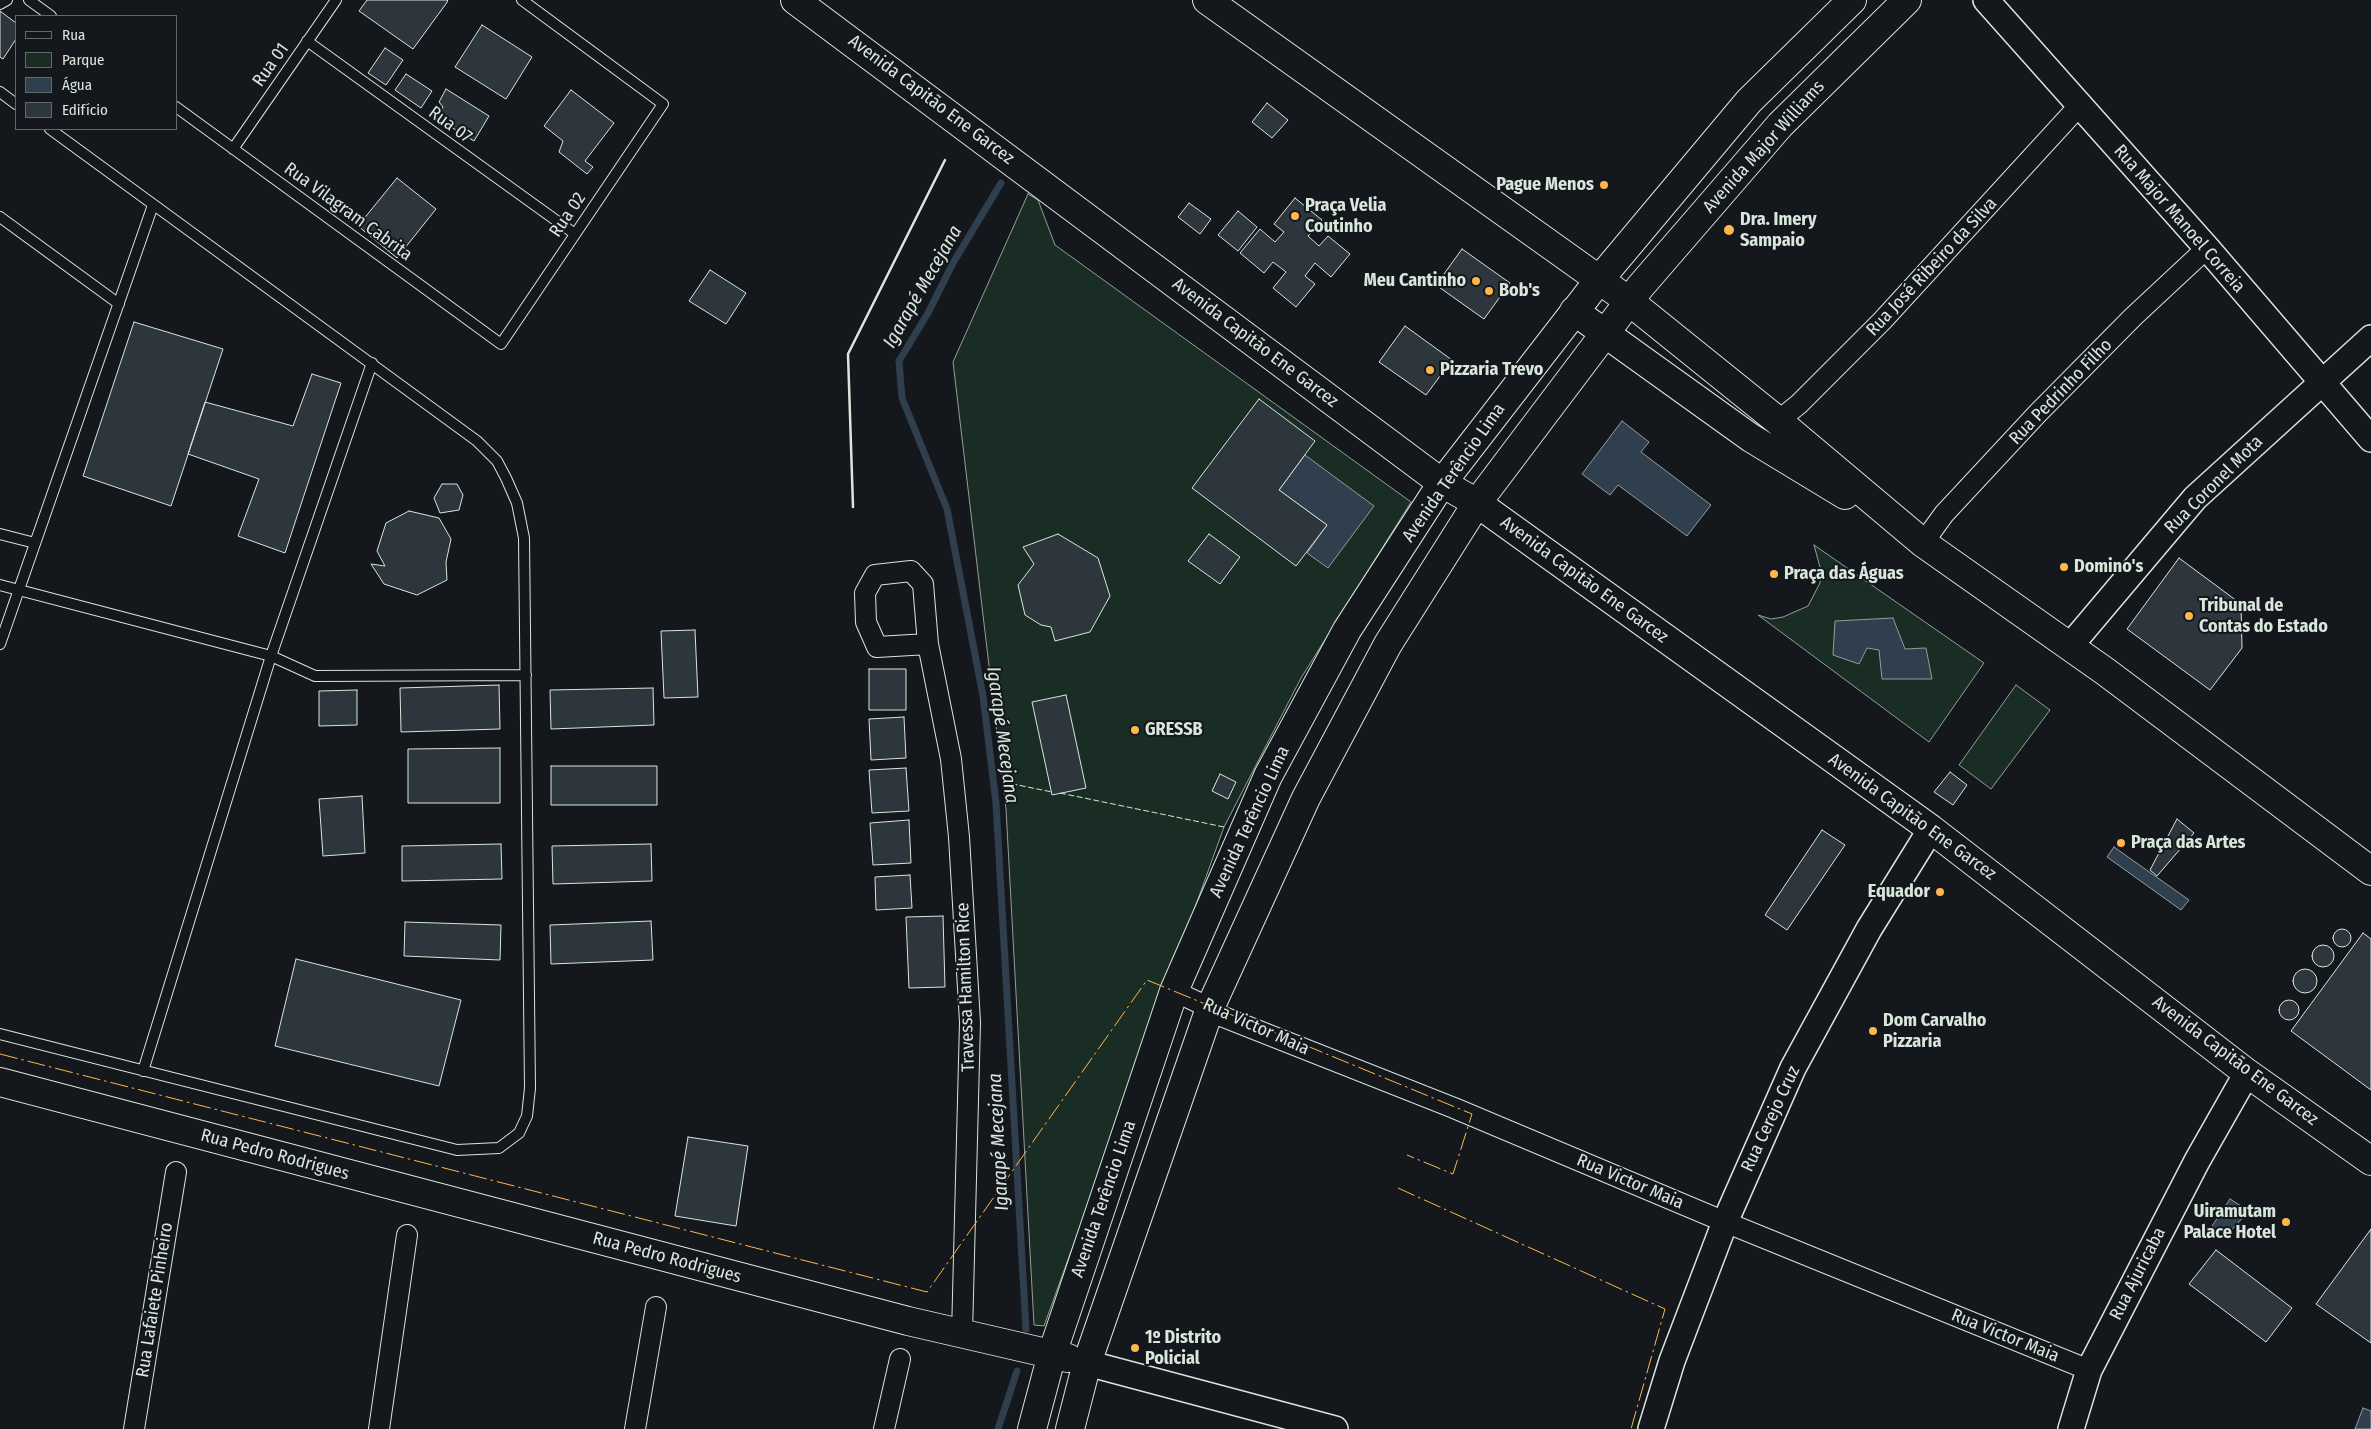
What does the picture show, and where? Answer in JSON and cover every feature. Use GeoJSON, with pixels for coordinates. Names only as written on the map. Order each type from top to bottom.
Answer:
{"type":"FeatureCollection","features":[{"type":"Feature","properties":{"kind":"main road","name":"Avenida Capitão Ene Garcez"},"geometry":{"type":"LineString","coordinates":[[795,0],[1442,483],[1477,503],[1931,829],[2247,1073],[2371,1160]]}},
{"type":"Feature","properties":{"kind":"main road"},"geometry":{"type":"LineString","coordinates":[[1207,0],[1629,302],[1778,422],[1923,543]]}},
{"type":"Feature","properties":{"kind":"main road"},"geometry":{"type":"LineString","coordinates":[[1598,280],[1749,101],[1852,0]]}},
{"type":"Feature","properties":{"kind":"main road","name":"Avenida Major Williams"},"geometry":{"type":"LineString","coordinates":[[1629,302],[1780,125],[1907,0]]}},
{"type":"Feature","properties":{"kind":"main road","name":"Avenida Terêncio Lima"},"geometry":{"type":"LineString","coordinates":[[1032,1429],[1047,1353],[1174,991],[1268,776],[1347,630],[1442,483],[1598,280]]}},
{"type":"Feature","properties":{"kind":"main road","name":"Avenida Terêncio Lima"},"geometry":{"type":"LineString","coordinates":[[1070,1429],[1087,1363],[1210,1008],[1310,790],[1388,644],[1477,503],[1629,302]]}},
{"type":"Feature","properties":{"kind":"main road"},"geometry":{"type":"LineString","coordinates":[[1574,311],[1751,438],[1923,543],[2070,646],[2371,871]]}},
{"type":"Feature","properties":{"kind":"main road","name":"Rua Pedro Rodrigues"},"geometry":{"type":"LineString","coordinates":[[0,1082],[968,1335],[1087,1363]]}},
{"type":"Feature","properties":{"kind":"street","name":"Rua Major Manoel Correia"},"geometry":{"type":"LineString","coordinates":[[1986,0],[2206,248],[2371,439]]}},
{"type":"Feature","properties":{"kind":"street","name":"Rua José Ribeiro da Silva"},"geometry":{"type":"LineString","coordinates":[[1778,422],[1799,404],[1882,321],[2080,106]]}},
{"type":"Feature","properties":{"kind":"street","name":"Rua Pedrinho Filho"},"geometry":{"type":"LineString","coordinates":[[1923,543],[1944,514],[2038,413],[2133,317],[2206,248]]}},
{"type":"Feature","properties":{"kind":"street","name":"Rua Coronel Mota"},"geometry":{"type":"LineString","coordinates":[[2070,646],[2195,498],[2371,338]]}},
{"type":"Feature","properties":{"kind":"street","name":"Travessa Hamilton Rice"},"geometry":{"type":"LineString","coordinates":[[928,644],[950,759],[955,798],[970,1022],[968,1335]]}},
{"type":"Feature","properties":{"kind":"street","name":"Rua Cerejo Cruz"},"geometry":{"type":"LineString","coordinates":[[1651,1429],[1672,1361],[1724,1222],[1793,1068],[1869,930],[1931,829]]}},
{"type":"Feature","properties":{"kind":"street","name":"Rua Victor Maia"},"geometry":{"type":"LineString","coordinates":[[1174,991],[1210,1008],[1221,1016],[1454,1108],[1724,1222],[2089,1370]]}},
{"type":"Feature","properties":{"kind":"street","name":"Rua Ajuricaba"},"geometry":{"type":"LineString","coordinates":[[2071,1429],[2089,1370],[2188,1178],[2247,1073]]}},
{"type":"Feature","properties":{"kind":"street","name":"Rua Lafaiete Pinheiro"},"geometry":{"type":"LineString","coordinates":[[134,1429],[176,1172]]}},
{"type":"Feature","properties":{"kind":"street"},"geometry":{"type":"LineString","coordinates":[[379,1429],[407,1235]]}},
{"type":"Feature","properties":{"kind":"street"},"geometry":{"type":"LineString","coordinates":[[635,1429],[656,1307]]}},
{"type":"Feature","properties":{"kind":"street"},"geometry":{"type":"LineString","coordinates":[[884,1429],[900,1359]]}},
{"type":"Feature","properties":{"kind":"street","name":"Rua Pedro Rodrigues"},"geometry":{"type":"LineString","coordinates":[[1087,1363],[1335,1429]]}},
{"type":"Feature","properties":{"kind":"lane"},"geometry":{"type":"LineString","coordinates":[[0,4],[7,0]]}},
{"type":"Feature","properties":{"kind":"lane"},"geometry":{"type":"LineString","coordinates":[[29,0],[50,15]]}},
{"type":"Feature","properties":{"kind":"lane","name":"Rua 01"},"geometry":{"type":"LineString","coordinates":[[233,148],[336,0]]}},
{"type":"Feature","properties":{"kind":"lane","name":"Rua 02"},"geometry":{"type":"LineString","coordinates":[[501,344],[663,104],[522,0]]}},
{"type":"Feature","properties":{"kind":"lane","name":"Rua 07"},"geometry":{"type":"LineString","coordinates":[[307,42],[575,234]]}},
{"type":"Feature","properties":{"kind":"lane"},"geometry":{"type":"LineString","coordinates":[[0,92],[15,103]]}},
{"type":"Feature","properties":{"kind":"lane","name":"Rua Vilagram Cabrita"},"geometry":{"type":"LineString","coordinates":[[178,108],[501,344]]}},
{"type":"Feature","properties":{"kind":"lane"},"geometry":{"type":"LineString","coordinates":[[0,1034],[457,1150],[499,1148],[519,1133],[527,1116],[530,1088],[524,538],[517,503],[506,478],[497,461],[477,441],[51,130]]}},
{"type":"Feature","properties":{"kind":"lane"},"geometry":{"type":"LineString","coordinates":[[0,644],[153,205]]}},
{"type":"Feature","properties":{"kind":"lane"},"geometry":{"type":"LineString","coordinates":[[0,217],[118,304]]}},
{"type":"Feature","properties":{"kind":"lane"},"geometry":{"type":"LineString","coordinates":[[143,1071],[271,656],[372,363]]}},
{"type":"Feature","properties":{"kind":"lane"},"geometry":{"type":"LineString","coordinates":[[0,534],[35,543]]}},
{"type":"Feature","properties":{"kind":"lane"},"geometry":{"type":"LineString","coordinates":[[0,586],[271,656],[314,676],[526,675]]}},
{"type":"Feature","properties":{"kind":"green space","name":"GRESSB"},"geometry":{"type":"Polygon","coordinates":[[[1028,194],[1038,200],[1055,245],[1411,502],[1301,678],[1224,827],[1044,1326],[1034,1325],[1006,809],[953,362],[1028,194]]]}},
{"type":"Feature","properties":{"kind":"green space"},"geometry":{"type":"Polygon","coordinates":[[[1814,545],[1984,663],[1929,742],[1758,615],[1771,619],[1783,617],[1808,606],[1820,583],[1821,571],[1814,545]]]}},
{"type":"Feature","properties":{"kind":"green space"},"geometry":{"type":"Polygon","coordinates":[[[2016,685],[2050,710],[1991,789],[1959,765],[2016,685]]]}},
{"type":"Feature","properties":{"kind":"water"},"geometry":{"type":"Polygon","coordinates":[[[1622,421],[1649,442],[1641,452],[1711,505],[1687,536],[1618,485],[1610,495],[1582,474],[1622,421]]]}},
{"type":"Feature","properties":{"kind":"water"},"geometry":{"type":"Polygon","coordinates":[[[1305,455],[1374,506],[1328,568],[1307,553],[1327,525],[1279,490],[1305,455]]]}},
{"type":"Feature","properties":{"kind":"water"},"geometry":{"type":"Polygon","coordinates":[[[1893,618],[1905,649],[1926,648],[1932,679],[1882,679],[1879,650],[1867,648],[1859,664],[1833,655],[1835,621],[1893,618]]]}},
{"type":"Feature","properties":{"kind":"water"},"geometry":{"type":"Polygon","coordinates":[[[2114,847],[2189,900],[2181,910],[2107,857],[2114,847]]]}},
{"type":"Feature","properties":{"kind":"water"},"geometry":{"type":"Polygon","coordinates":[[[2230,1199],[2249,1211],[2226,1236],[2212,1226],[2230,1199]]]}},
{"type":"Feature","properties":{"kind":"water"},"geometry":{"type":"Polygon","coordinates":[[[2363,1408],[2371,1411],[2371,1429],[2355,1429],[2363,1408]]]}},
{"type":"Feature","properties":{"kind":"building"},"geometry":{"type":"Polygon","coordinates":[[[367,0],[448,1],[413,49],[359,11],[367,0]]]}},
{"type":"Feature","properties":{"kind":"building"},"geometry":{"type":"Polygon","coordinates":[[[0,11],[15,22],[15,41],[3,59],[0,57],[0,11]]]}},
{"type":"Feature","properties":{"kind":"building"},"geometry":{"type":"Polygon","coordinates":[[[482,25],[532,57],[506,99],[455,67],[482,25]]]}},
{"type":"Feature","properties":{"kind":"building"},"geometry":{"type":"Polygon","coordinates":[[[385,48],[403,60],[386,85],[368,73],[385,48]]]}},
{"type":"Feature","properties":{"kind":"building"},"geometry":{"type":"Polygon","coordinates":[[[406,74],[432,91],[421,108],[395,90],[406,74]]]}},
{"type":"Feature","properties":{"kind":"building"},"geometry":{"type":"Polygon","coordinates":[[[446,89],[489,116],[474,141],[436,118],[443,107],[439,102],[446,89]]]}},
{"type":"Feature","properties":{"kind":"building"},"geometry":{"type":"Polygon","coordinates":[[[571,90],[614,123],[585,161],[593,167],[587,174],[559,152],[563,141],[544,126],[571,90]]]}},
{"type":"Feature","properties":{"kind":"building"},"geometry":{"type":"Polygon","coordinates":[[[1267,103],[1288,120],[1272,138],[1252,122],[1267,103]]]}},
{"type":"Feature","properties":{"kind":"building"},"geometry":{"type":"Polygon","coordinates":[[[397,178],[436,209],[397,258],[358,226],[397,178]]]}},
{"type":"Feature","properties":{"kind":"building"},"geometry":{"type":"Polygon","coordinates":[[[1295,198],[1322,220],[1308,236],[1319,246],[1328,236],[1350,254],[1331,277],[1315,263],[1305,276],[1315,284],[1296,307],[1273,288],[1286,272],[1273,262],[1264,273],[1240,253],[1260,229],[1275,242],[1284,232],[1274,224],[1295,198]]]}},
{"type":"Feature","properties":{"kind":"building"},"geometry":{"type":"Polygon","coordinates":[[[1189,203],[1211,219],[1200,234],[1178,217],[1189,203]]]}},
{"type":"Feature","properties":{"kind":"building"},"geometry":{"type":"Polygon","coordinates":[[[1238,211],[1257,227],[1238,251],[1218,235],[1238,211]]]}},
{"type":"Feature","properties":{"kind":"building"},"geometry":{"type":"Polygon","coordinates":[[[1462,249],[1510,283],[1484,319],[1436,285],[1462,249]]]}},
{"type":"Feature","properties":{"kind":"building"},"geometry":{"type":"Polygon","coordinates":[[[710,270],[746,293],[726,324],[689,301],[710,270]]]}},
{"type":"Feature","properties":{"kind":"building"},"geometry":{"type":"Polygon","coordinates":[[[134,322],[223,349],[171,506],[83,476],[134,322]]]}},
{"type":"Feature","properties":{"kind":"building"},"geometry":{"type":"Polygon","coordinates":[[[1405,326],[1452,360],[1426,395],[1379,362],[1405,326]]]}},
{"type":"Feature","properties":{"kind":"building"},"geometry":{"type":"Polygon","coordinates":[[[312,374],[341,383],[285,553],[238,536],[259,479],[188,454],[205,402],[293,426],[312,374]]]}},
{"type":"Feature","properties":{"kind":"building"},"geometry":{"type":"Polygon","coordinates":[[[1259,399],[1315,441],[1279,490],[1327,525],[1296,566],[1192,488],[1259,399]]]}},
{"type":"Feature","properties":{"kind":"building"},"geometry":{"type":"Polygon","coordinates":[[[442,484],[457,484],[463,495],[459,510],[440,513],[434,498],[442,484]]]}},
{"type":"Feature","properties":{"kind":"building"},"geometry":{"type":"Polygon","coordinates":[[[409,511],[439,518],[451,539],[446,562],[447,580],[417,595],[384,584],[371,564],[385,566],[377,551],[386,523],[409,511]]]}},
{"type":"Feature","properties":{"kind":"building"},"geometry":{"type":"Polygon","coordinates":[[[1058,534],[1098,558],[1110,596],[1090,632],[1055,641],[1051,627],[1041,625],[1025,615],[1018,585],[1034,564],[1023,547],[1058,534]]]}},
{"type":"Feature","properties":{"kind":"building"},"geometry":{"type":"Polygon","coordinates":[[[1209,534],[1240,557],[1220,584],[1188,561],[1209,534]]]}},
{"type":"Feature","properties":{"kind":"building","name":"Tribunal de Contas do Estado"},"geometry":{"type":"Polygon","coordinates":[[[2179,558],[2241,604],[2242,648],[2210,690],[2127,629],[2179,558]]]}},
{"type":"Feature","properties":{"kind":"building"},"geometry":{"type":"Polygon","coordinates":[[[695,630],[698,697],[664,698],[661,631],[695,630]]]}},
{"type":"Feature","properties":{"kind":"building"},"geometry":{"type":"Polygon","coordinates":[[[869,669],[906,669],[906,710],[869,710],[869,669]]]}},
{"type":"Feature","properties":{"kind":"building"},"geometry":{"type":"Polygon","coordinates":[[[499,685],[500,729],[401,732],[400,688],[499,685]]]}},
{"type":"Feature","properties":{"kind":"building"},"geometry":{"type":"Polygon","coordinates":[[[653,688],[654,725],[551,729],[550,690],[653,688]]]}},
{"type":"Feature","properties":{"kind":"building"},"geometry":{"type":"Polygon","coordinates":[[[357,690],[357,725],[319,726],[319,691],[357,690]]]}},
{"type":"Feature","properties":{"kind":"building"},"geometry":{"type":"Polygon","coordinates":[[[1066,695],[1086,788],[1052,795],[1032,702],[1066,695]]]}},
{"type":"Feature","properties":{"kind":"building"},"geometry":{"type":"Polygon","coordinates":[[[904,717],[906,758],[871,760],[869,719],[904,717]]]}},
{"type":"Feature","properties":{"kind":"building"},"geometry":{"type":"Polygon","coordinates":[[[500,748],[500,803],[408,803],[408,749],[500,748]]]}},
{"type":"Feature","properties":{"kind":"building"},"geometry":{"type":"Polygon","coordinates":[[[551,766],[657,766],[657,805],[551,805],[551,766]]]}},
{"type":"Feature","properties":{"kind":"building"},"geometry":{"type":"Polygon","coordinates":[[[906,768],[909,811],[872,813],[869,770],[906,768]]]}},
{"type":"Feature","properties":{"kind":"building"},"geometry":{"type":"Polygon","coordinates":[[[1950,772],[1967,785],[1953,805],[1934,792],[1950,772]]]}},
{"type":"Feature","properties":{"kind":"building"},"geometry":{"type":"Polygon","coordinates":[[[1220,774],[1236,782],[1228,799],[1212,791],[1220,774]]]}},
{"type":"Feature","properties":{"kind":"building"},"geometry":{"type":"Polygon","coordinates":[[[362,796],[365,853],[323,856],[319,799],[362,796]]]}},
{"type":"Feature","properties":{"kind":"building"},"geometry":{"type":"Polygon","coordinates":[[[2177,819],[2194,833],[2157,876],[2150,870],[2177,819]]]}},
{"type":"Feature","properties":{"kind":"building"},"geometry":{"type":"Polygon","coordinates":[[[909,820],[911,863],[873,865],[870,823],[909,820]]]}},
{"type":"Feature","properties":{"kind":"building"},"geometry":{"type":"Polygon","coordinates":[[[1822,830],[1845,845],[1787,930],[1765,915],[1822,830]]]}},
{"type":"Feature","properties":{"kind":"building"},"geometry":{"type":"Polygon","coordinates":[[[501,844],[502,879],[402,881],[402,846],[501,844]]]}},
{"type":"Feature","properties":{"kind":"building"},"geometry":{"type":"Polygon","coordinates":[[[651,844],[652,881],[553,884],[552,846],[651,844]]]}},
{"type":"Feature","properties":{"kind":"building"},"geometry":{"type":"Polygon","coordinates":[[[910,875],[912,908],[876,910],[875,877],[910,875]]]}},
{"type":"Feature","properties":{"kind":"building"},"geometry":{"type":"Polygon","coordinates":[[[943,916],[945,987],[909,988],[906,917],[943,916]]]}},
{"type":"Feature","properties":{"kind":"building"},"geometry":{"type":"Polygon","coordinates":[[[651,921],[653,960],[551,964],[550,925],[651,921]]]}},
{"type":"Feature","properties":{"kind":"building"},"geometry":{"type":"Polygon","coordinates":[[[405,922],[501,925],[500,960],[404,956],[405,922]]]}},
{"type":"Feature","properties":{"kind":"building"},"geometry":{"type":"Polygon","coordinates":[[[2342,929],[2348,932],[2351,938],[2348,944],[2342,947],[2336,944],[2333,938],[2336,932],[2342,929]]]}},
{"type":"Feature","properties":{"kind":"building"},"geometry":{"type":"Polygon","coordinates":[[[2363,933],[2371,939],[2371,1090],[2291,1031],[2363,933]]]}},
{"type":"Feature","properties":{"kind":"building"},"geometry":{"type":"Polygon","coordinates":[[[2323,945],[2331,948],[2334,956],[2331,964],[2323,967],[2315,964],[2312,956],[2315,948],[2323,945]]]}},
{"type":"Feature","properties":{"kind":"building"},"geometry":{"type":"Polygon","coordinates":[[[296,959],[461,1000],[439,1086],[275,1046],[296,959]]]}},
{"type":"Feature","properties":{"kind":"building"},"geometry":{"type":"Polygon","coordinates":[[[2305,969],[2314,972],[2317,981],[2314,990],[2305,993],[2296,990],[2293,981],[2296,972],[2305,969]]]}},
{"type":"Feature","properties":{"kind":"building"},"geometry":{"type":"Polygon","coordinates":[[[2289,1000],[2296,1003],[2299,1010],[2296,1017],[2289,1020],[2282,1017],[2279,1010],[2282,1003],[2289,1000]]]}},
{"type":"Feature","properties":{"kind":"building"},"geometry":{"type":"Polygon","coordinates":[[[688,1137],[748,1146],[736,1226],[675,1216],[688,1137]]]}},
{"type":"Feature","properties":{"kind":"building"},"geometry":{"type":"Polygon","coordinates":[[[2371,1229],[2371,1343],[2316,1304],[2371,1229]]]}},
{"type":"Feature","properties":{"kind":"building"},"geometry":{"type":"Polygon","coordinates":[[[2216,1250],[2292,1308],[2266,1342],[2189,1284],[2216,1250]]]}},
{"type":"Feature","properties":{"kind":"waterway","name":"Igarapé Mecejana"},"geometry":{"type":"LineString","coordinates":[[1001,183],[953,263],[928,313],[899,361],[902,398],[947,509],[983,696],[996,803],[1026,1329]]}},
{"type":"Feature","properties":{"kind":"waterway","name":"Igarapé Mecejana"},"geometry":{"type":"LineString","coordinates":[[998,1429],[1017,1371]]}},
{"type":"Feature","properties":{"kind":"fence"},"geometry":{"type":"LineString","coordinates":[[1003,782],[1052,792]]}},
{"type":"Feature","properties":{"kind":"fence"},"geometry":{"type":"LineString","coordinates":[[1060,793],[1224,827]]}},
{"type":"Feature","properties":{"kind":"wall"},"geometry":{"type":"LineString","coordinates":[[853,507],[848,354],[945,160]]}},
{"type":"Feature","properties":{"kind":"power"},"geometry":{"type":"LineString","coordinates":[[0,1054],[927,1292],[1147,980],[1472,1114],[1453,1174],[1407,1155]]}},
{"type":"Feature","properties":{"kind":"power"},"geometry":{"type":"LineString","coordinates":[[1398,1188],[1665,1309],[1631,1429]]}},
{"type":"Feature","properties":{"kind":"place","name":"Pague Menos"},"geometry":{"type":"Point","coordinates":[1604,185]}},
{"type":"Feature","properties":{"kind":"place","name":"Praça Velia Coutinho"},"geometry":{"type":"Point","coordinates":[1295,216]}},
{"type":"Feature","properties":{"kind":"place","name":"Dra. Imery Sampaio"},"geometry":{"type":"Point","coordinates":[1729,230]}},
{"type":"Feature","properties":{"kind":"place","name":"Meu Cantinho"},"geometry":{"type":"Point","coordinates":[1476,281]}},
{"type":"Feature","properties":{"kind":"place","name":"Bob's"},"geometry":{"type":"Point","coordinates":[1489,291]}},
{"type":"Feature","properties":{"kind":"place","name":"Pizzaria Trevo"},"geometry":{"type":"Point","coordinates":[1430,370]}},
{"type":"Feature","properties":{"kind":"place","name":"Domino's"},"geometry":{"type":"Point","coordinates":[2064,567]}},
{"type":"Feature","properties":{"kind":"place","name":"Praça das Águas"},"geometry":{"type":"Point","coordinates":[1774,574]}},
{"type":"Feature","properties":{"kind":"place","name":"Tribunal de Contas do Estado"},"geometry":{"type":"Point","coordinates":[2189,616]}},
{"type":"Feature","properties":{"kind":"place","name":"GRESSB"},"geometry":{"type":"Point","coordinates":[1135,730]}},
{"type":"Feature","properties":{"kind":"place","name":"Praça das Artes"},"geometry":{"type":"Point","coordinates":[2121,843]}},
{"type":"Feature","properties":{"kind":"place","name":"Equador"},"geometry":{"type":"Point","coordinates":[1940,892]}},
{"type":"Feature","properties":{"kind":"place","name":"Dom Carvalho Pizzaria"},"geometry":{"type":"Point","coordinates":[1873,1031]}},
{"type":"Feature","properties":{"kind":"place","name":"Uiramutam Palace Hotel"},"geometry":{"type":"Point","coordinates":[2286,1222]}},
{"type":"Feature","properties":{"kind":"place","name":"1º Distrito Policial"},"geometry":{"type":"Point","coordinates":[1135,1348]}}]}
